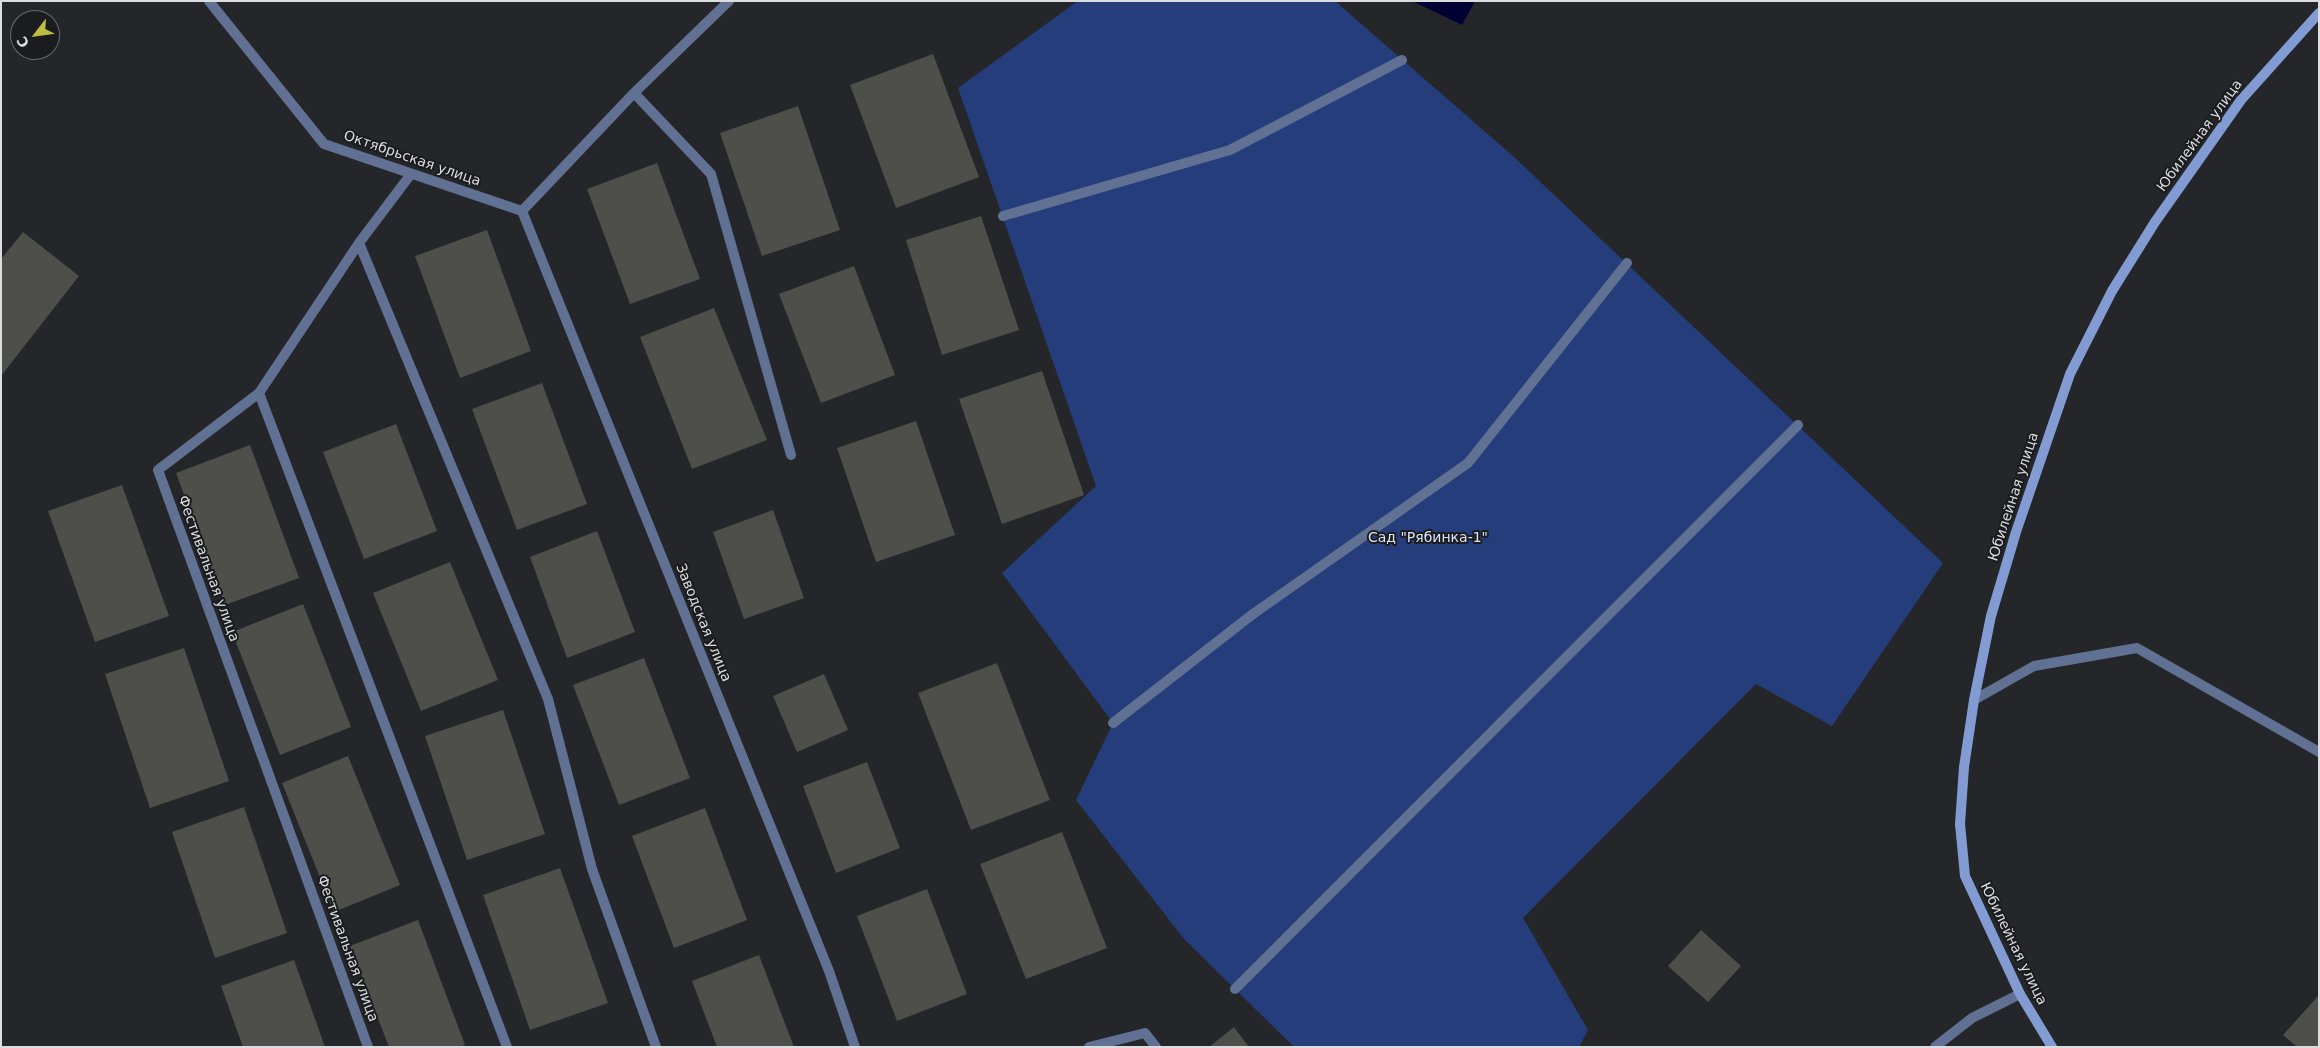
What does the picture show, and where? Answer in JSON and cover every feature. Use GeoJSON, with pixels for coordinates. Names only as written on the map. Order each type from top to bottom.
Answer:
{"type":"FeatureCollection","features":[{"type":"Feature","properties":{"kind":"street","name":"Октябрьская улица"},"geometry":{"type":"LineString","coordinates":[[209,1],[324,144],[522,211]]}},
{"type":"Feature","properties":{"kind":"street"},"geometry":{"type":"LineString","coordinates":[[522,211],[634,93],[729,1]]}},
{"type":"Feature","properties":{"kind":"street","name":"Юбилейная улица"},"geometry":{"type":"LineString","coordinates":[[2052,1047],[2020,994],[1965,876],[1960,824],[1964,767],[1974,700],[1991,616],[2016,532],[2074,365],[2112,291],[2155,222],[2242,100],[2319,13]]}},
{"type":"Feature","properties":{"kind":"street"},"geometry":{"type":"LineString","coordinates":[[1003,216],[1230,150],[1402,60]]}},
{"type":"Feature","properties":{"kind":"street"},"geometry":{"type":"LineString","coordinates":[[634,93],[711,174],[791,455]]}},
{"type":"Feature","properties":{"kind":"street","name":"Фестивальная улица"},"geometry":{"type":"LineString","coordinates":[[368,1047],[158,470],[259,393],[359,243],[411,174]]}},
{"type":"Feature","properties":{"kind":"street","name":"Заводская улица"},"geometry":{"type":"LineString","coordinates":[[522,211],[829,971],[855,1047]]}},
{"type":"Feature","properties":{"kind":"street"},"geometry":{"type":"LineString","coordinates":[[359,243],[548,699],[592,868],[656,1047]]}},
{"type":"Feature","properties":{"kind":"street"},"geometry":{"type":"LineString","coordinates":[[1113,723],[1253,614],[1468,463],[1627,263]]}},
{"type":"Feature","properties":{"kind":"street"},"geometry":{"type":"LineString","coordinates":[[259,393],[507,1047]]}},
{"type":"Feature","properties":{"kind":"street"},"geometry":{"type":"LineString","coordinates":[[1235,989],[1798,425]]}},
{"type":"Feature","properties":{"kind":"street"},"geometry":{"type":"LineString","coordinates":[[1974,700],[2034,666],[2137,648],[2319,752]]}},
{"type":"Feature","properties":{"kind":"street"},"geometry":{"type":"LineString","coordinates":[[1935,1047],[1972,1018],[2020,994]]}},
{"type":"Feature","properties":{"kind":"street"},"geometry":{"type":"LineString","coordinates":[[1089,1047],[1145,1033],[1156,1047]]}},
{"type":"Feature","properties":{"kind":"green space","name":"Сад \"Рябинка-1\""},"geometry":{"type":"Polygon","coordinates":[[[1084,1],[1335,1],[1514,157],[1943,563],[1832,726],[1756,684],[1523,918],[1588,1030],[1579,1047],[1294,1047],[1184,939],[1076,800],[1113,723],[1002,573],[1096,486],[958,88],[1075,3],[1084,1]]]}},
{"type":"Feature","properties":{"kind":"shaded area"},"geometry":{"type":"Polygon","coordinates":[[[1412,1],[1475,1],[1462,25],[1412,1]]]}},
{"type":"Feature","properties":{"kind":"building"},"geometry":{"type":"Polygon","coordinates":[[[933,54],[979,177],[896,208],[850,85],[933,54]]]}},
{"type":"Feature","properties":{"kind":"building"},"geometry":{"type":"Polygon","coordinates":[[[798,106],[840,230],[762,256],[720,133],[798,106]]]}},
{"type":"Feature","properties":{"kind":"building"},"geometry":{"type":"Polygon","coordinates":[[[657,163],[700,279],[630,304],[587,189],[657,163]]]}},
{"type":"Feature","properties":{"kind":"building"},"geometry":{"type":"Polygon","coordinates":[[[981,216],[1019,330],[942,355],[906,240],[981,216]]]}},
{"type":"Feature","properties":{"kind":"building"},"geometry":{"type":"Polygon","coordinates":[[[487,230],[531,351],[460,378],[415,256],[487,230]]]}},
{"type":"Feature","properties":{"kind":"building"},"geometry":{"type":"Polygon","coordinates":[[[23,232],[79,276],[1,376],[1,259],[23,232]]]}},
{"type":"Feature","properties":{"kind":"building"},"geometry":{"type":"Polygon","coordinates":[[[854,266],[895,375],[821,403],[779,294],[854,266]]]}},
{"type":"Feature","properties":{"kind":"building"},"geometry":{"type":"Polygon","coordinates":[[[714,308],[767,440],[692,469],[640,337],[714,308]]]}},
{"type":"Feature","properties":{"kind":"building"},"geometry":{"type":"Polygon","coordinates":[[[1042,371],[1084,495],[1002,524],[959,399],[1042,371]]]}},
{"type":"Feature","properties":{"kind":"building"},"geometry":{"type":"Polygon","coordinates":[[[542,383],[587,504],[517,530],[472,409],[542,383]]]}},
{"type":"Feature","properties":{"kind":"building"},"geometry":{"type":"Polygon","coordinates":[[[916,421],[955,535],[876,562],[837,448],[916,421]]]}},
{"type":"Feature","properties":{"kind":"building"},"geometry":{"type":"Polygon","coordinates":[[[396,424],[437,531],[364,559],[323,452],[396,424]]]}},
{"type":"Feature","properties":{"kind":"building"},"geometry":{"type":"Polygon","coordinates":[[[250,445],[299,578],[225,605],[176,473],[250,445]]]}},
{"type":"Feature","properties":{"kind":"building"},"geometry":{"type":"Polygon","coordinates":[[[122,485],[169,616],[95,642],[48,511],[122,485]]]}},
{"type":"Feature","properties":{"kind":"building"},"geometry":{"type":"Polygon","coordinates":[[[773,510],[804,598],[744,619],[713,532],[773,510]]]}},
{"type":"Feature","properties":{"kind":"building"},"geometry":{"type":"Polygon","coordinates":[[[597,531],[635,632],[567,658],[530,557],[597,531]]]}},
{"type":"Feature","properties":{"kind":"building"},"geometry":{"type":"Polygon","coordinates":[[[450,562],[498,680],[421,711],[373,593],[450,562]]]}},
{"type":"Feature","properties":{"kind":"building"},"geometry":{"type":"Polygon","coordinates":[[[303,604],[351,727],[280,755],[232,632],[303,604]]]}},
{"type":"Feature","properties":{"kind":"building"},"geometry":{"type":"Polygon","coordinates":[[[184,648],[229,781],[150,808],[105,674],[184,648]]]}},
{"type":"Feature","properties":{"kind":"building"},"geometry":{"type":"Polygon","coordinates":[[[644,658],[690,778],[619,805],[573,685],[644,658]]]}},
{"type":"Feature","properties":{"kind":"building"},"geometry":{"type":"Polygon","coordinates":[[[997,663],[1050,800],[971,830],[918,693],[997,663]]]}},
{"type":"Feature","properties":{"kind":"building"},"geometry":{"type":"Polygon","coordinates":[[[824,674],[848,730],[797,752],[773,696],[824,674]]]}},
{"type":"Feature","properties":{"kind":"building"},"geometry":{"type":"Polygon","coordinates":[[[503,710],[545,834],[467,860],[425,736],[503,710]]]}},
{"type":"Feature","properties":{"kind":"building"},"geometry":{"type":"Polygon","coordinates":[[[348,756],[400,885],[334,912],[282,783],[348,756]]]}},
{"type":"Feature","properties":{"kind":"building"},"geometry":{"type":"Polygon","coordinates":[[[867,762],[900,848],[836,873],[803,786],[867,762]]]}},
{"type":"Feature","properties":{"kind":"building"},"geometry":{"type":"Polygon","coordinates":[[[244,807],[287,933],[215,958],[172,832],[244,807]]]}},
{"type":"Feature","properties":{"kind":"building"},"geometry":{"type":"Polygon","coordinates":[[[705,808],[747,920],[674,948],[632,836],[705,808]]]}},
{"type":"Feature","properties":{"kind":"building"},"geometry":{"type":"Polygon","coordinates":[[[1062,832],[1107,948],[1026,979],[980,864],[1062,832]]]}},
{"type":"Feature","properties":{"kind":"building"},"geometry":{"type":"Polygon","coordinates":[[[560,868],[608,1003],[530,1030],[483,895],[560,868]]]}},
{"type":"Feature","properties":{"kind":"building"},"geometry":{"type":"Polygon","coordinates":[[[927,889],[967,994],[897,1021],[857,916],[927,889]]]}},
{"type":"Feature","properties":{"kind":"building"},"geometry":{"type":"Polygon","coordinates":[[[418,920],[465,1045],[460,1047],[389,1047],[350,946],[418,920]]]}},
{"type":"Feature","properties":{"kind":"building"},"geometry":{"type":"Polygon","coordinates":[[[1701,930],[1741,966],[1708,1002],[1668,966],[1701,930]]]}},
{"type":"Feature","properties":{"kind":"building"},"geometry":{"type":"Polygon","coordinates":[[[759,955],[794,1047],[717,1047],[692,981],[759,955]]]}},
{"type":"Feature","properties":{"kind":"building"},"geometry":{"type":"Polygon","coordinates":[[[294,960],[325,1047],[243,1047],[221,986],[294,960]]]}},
{"type":"Feature","properties":{"kind":"building"},"geometry":{"type":"Polygon","coordinates":[[[2319,995],[2319,1047],[2297,1047],[2283,1035],[2319,995]]]}},
{"type":"Feature","properties":{"kind":"building"},"geometry":{"type":"Polygon","coordinates":[[[1234,1027],[1249,1047],[1209,1047],[1234,1027]]]}}]}
